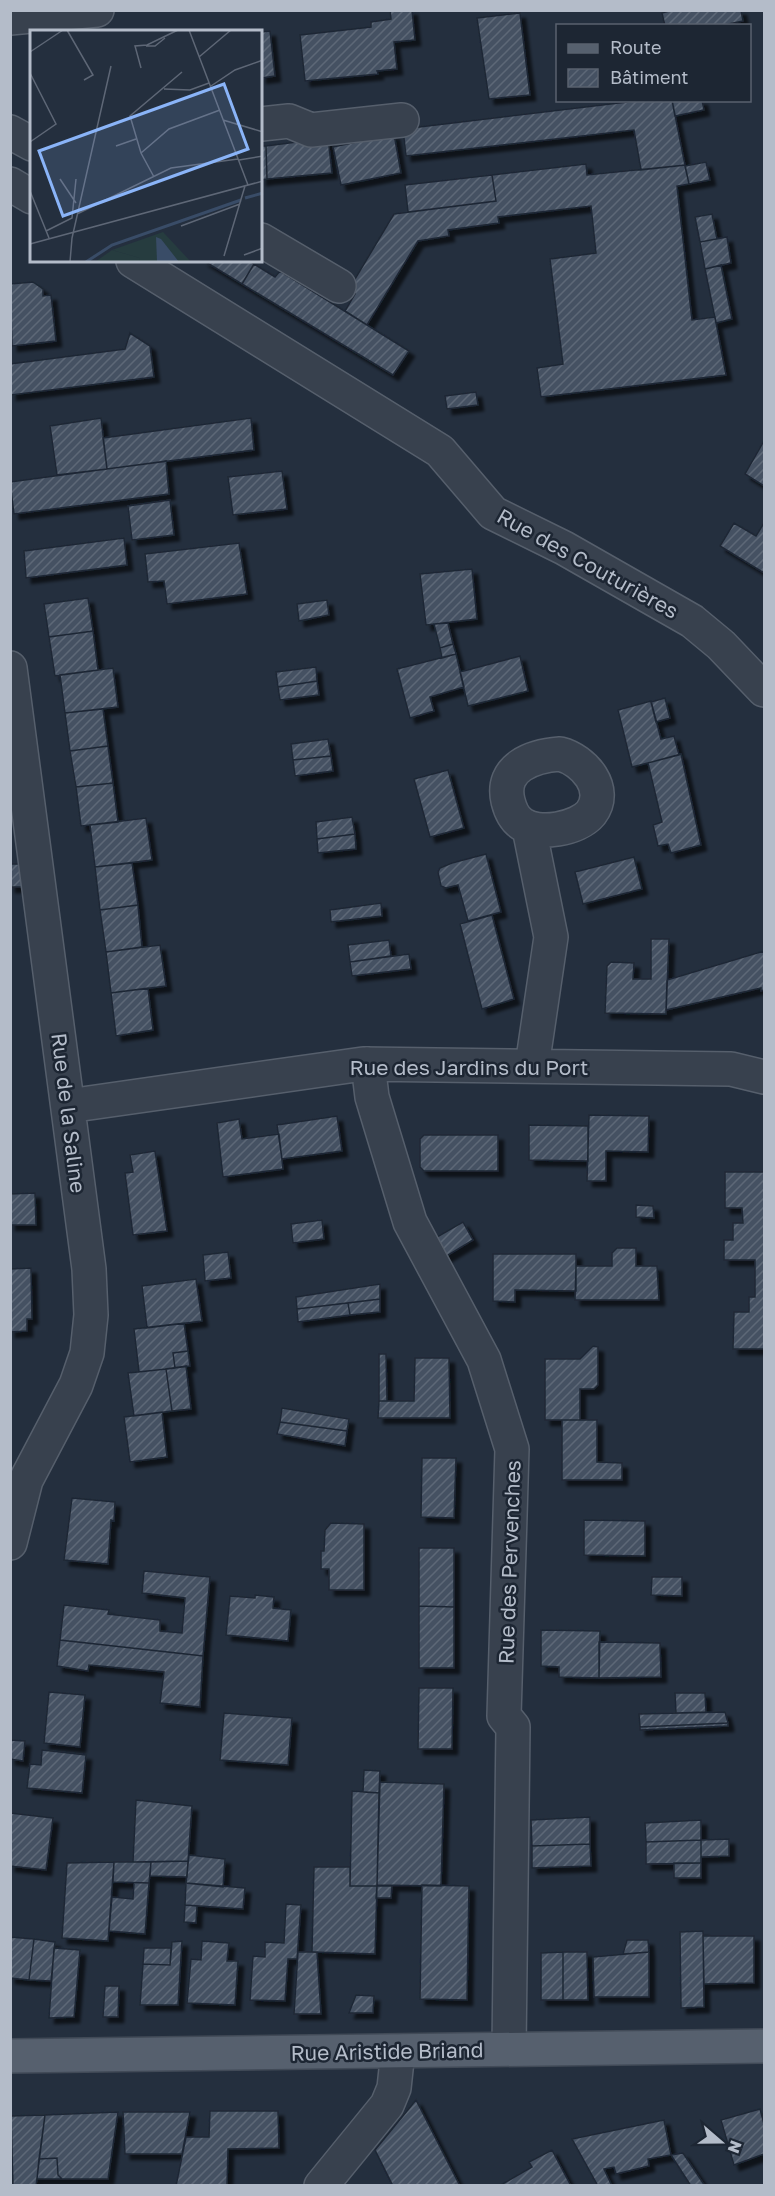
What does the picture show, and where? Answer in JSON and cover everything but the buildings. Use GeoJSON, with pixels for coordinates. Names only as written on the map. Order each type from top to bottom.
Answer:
{"type":"FeatureCollection","features":[{"type":"Feature","properties":{"kind":"main road","name":"Rue Aristide Briand"},"geometry":{"type":"LineString","coordinates":[[10,2056],[765,2046]]}},
{"type":"Feature","properties":{"kind":"street"},"geometry":{"type":"LineString","coordinates":[[10,18],[97,10]]}},
{"type":"Feature","properties":{"kind":"street"},"geometry":{"type":"LineString","coordinates":[[262,124],[289,121],[311,130],[402,120]]}},
{"type":"Feature","properties":{"kind":"street"},"geometry":{"type":"LineString","coordinates":[[10,132],[30,143]]}},
{"type":"Feature","properties":{"kind":"street"},"geometry":{"type":"LineString","coordinates":[[10,184],[30,196]]}},
{"type":"Feature","properties":{"kind":"street"},"geometry":{"type":"LineString","coordinates":[[262,241],[339,286]]}},
{"type":"Feature","properties":{"kind":"street","name":"Rue des Couturières"},"geometry":{"type":"LineString","coordinates":[[135,262],[440,451],[493,513],[595,565],[692,621],[754,679]]}},
{"type":"Feature","properties":{"kind":"street","name":"Rue de la Saline"},"geometry":{"type":"LineString","coordinates":[[10,668],[89,1269],[91,1315],[87,1353],[76,1385],[26,1480],[10,1543]]}},
{"type":"Feature","properties":{"kind":"street"},"geometry":{"type":"LineString","coordinates":[[529,828],[552,938],[532,1066]]}},
{"type":"Feature","properties":{"kind":"street","name":"Rue des Jardins du Port"},"geometry":{"type":"LineString","coordinates":[[68,1106],[368,1064],[731,1069],[765,1077]]}},
{"type":"Feature","properties":{"kind":"street","name":"Rue des Pervenches"},"geometry":{"type":"LineString","coordinates":[[368,1064],[372,1097],[410,1222],[484,1360],[512,1449],[504,1716],[513,1727],[509,2049]]}},
{"type":"Feature","properties":{"kind":"street"},"geometry":{"type":"LineString","coordinates":[[321,2186],[387,2105],[394,2088],[399,2050]]}}]}
